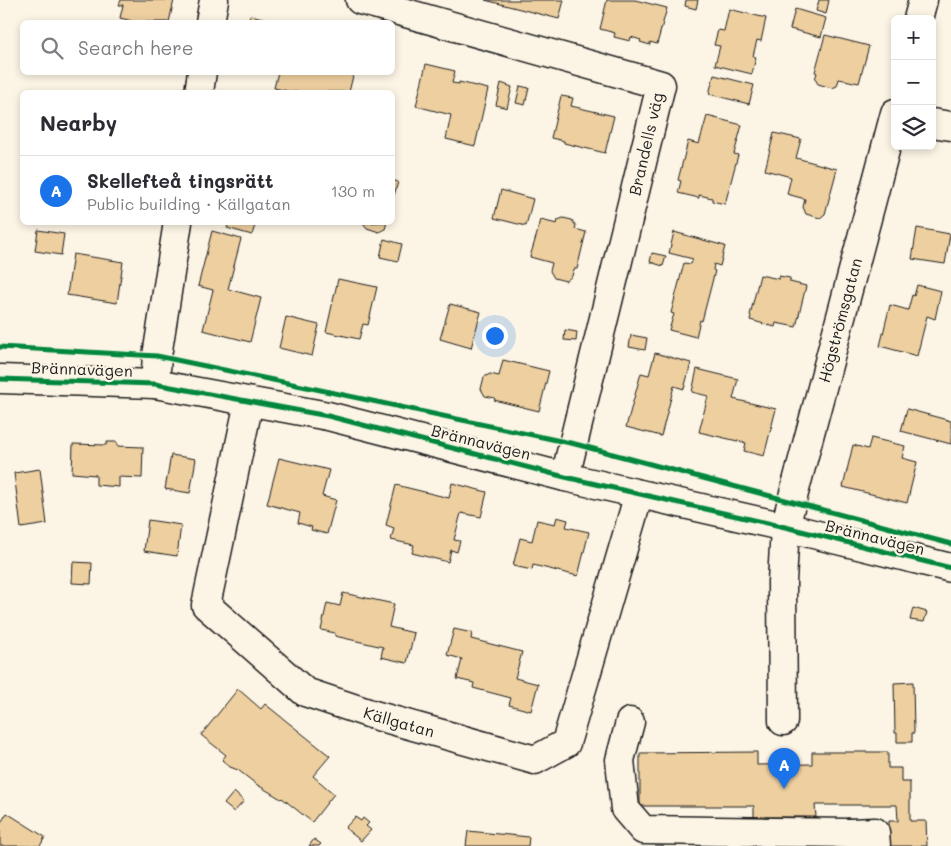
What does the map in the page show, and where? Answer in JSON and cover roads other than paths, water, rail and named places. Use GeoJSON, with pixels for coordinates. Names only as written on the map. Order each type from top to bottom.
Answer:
{"type":"FeatureCollection","features":[{"type":"Feature","properties":{"kind":"street"},"geometry":{"type":"LineString","coordinates":[[210,20],[214,0]]}},
{"type":"Feature","properties":{"kind":"street","name":"Brandells väg"},"geometry":{"type":"LineString","coordinates":[[360,0],[660,85],[565,477]]}},
{"type":"Feature","properties":{"kind":"street"},"geometry":{"type":"LineString","coordinates":[[919,15],[923,0]]}},
{"type":"Feature","properties":{"kind":"street"},"geometry":{"type":"LineString","coordinates":[[199,90],[202,75]]}},
{"type":"Feature","properties":{"kind":"street"},"geometry":{"type":"LineString","coordinates":[[936,124],[951,126]]}},
{"type":"Feature","properties":{"kind":"street","name":"Högströmsgatan"},"geometry":{"type":"LineString","coordinates":[[783,721],[782,582],[786,527],[891,126]]}},
{"type":"Feature","properties":{"kind":"street"},"geometry":{"type":"LineString","coordinates":[[154,384],[178,225]]}},
{"type":"Feature","properties":{"kind":"street","name":"Brännavägen"},"geometry":{"type":"LineString","coordinates":[[0,379],[154,384],[328,416],[565,477],[786,527],[951,568]]}},
{"type":"Feature","properties":{"kind":"street","name":"Källgatan"},"geometry":{"type":"LineString","coordinates":[[249,402],[206,605],[305,692],[374,715],[536,760],[566,743],[639,494]]}},
{"type":"Feature","properties":{"kind":"street"},"geometry":{"type":"LineString","coordinates":[[630,722],[620,760],[625,809],[643,830],[849,839],[876,832],[876,846]]}},
{"type":"Feature","properties":{"kind":"place","name":"Skellefteå tingsrätt"},"geometry":{"type":"Point","coordinates":[784,789]}}]}
